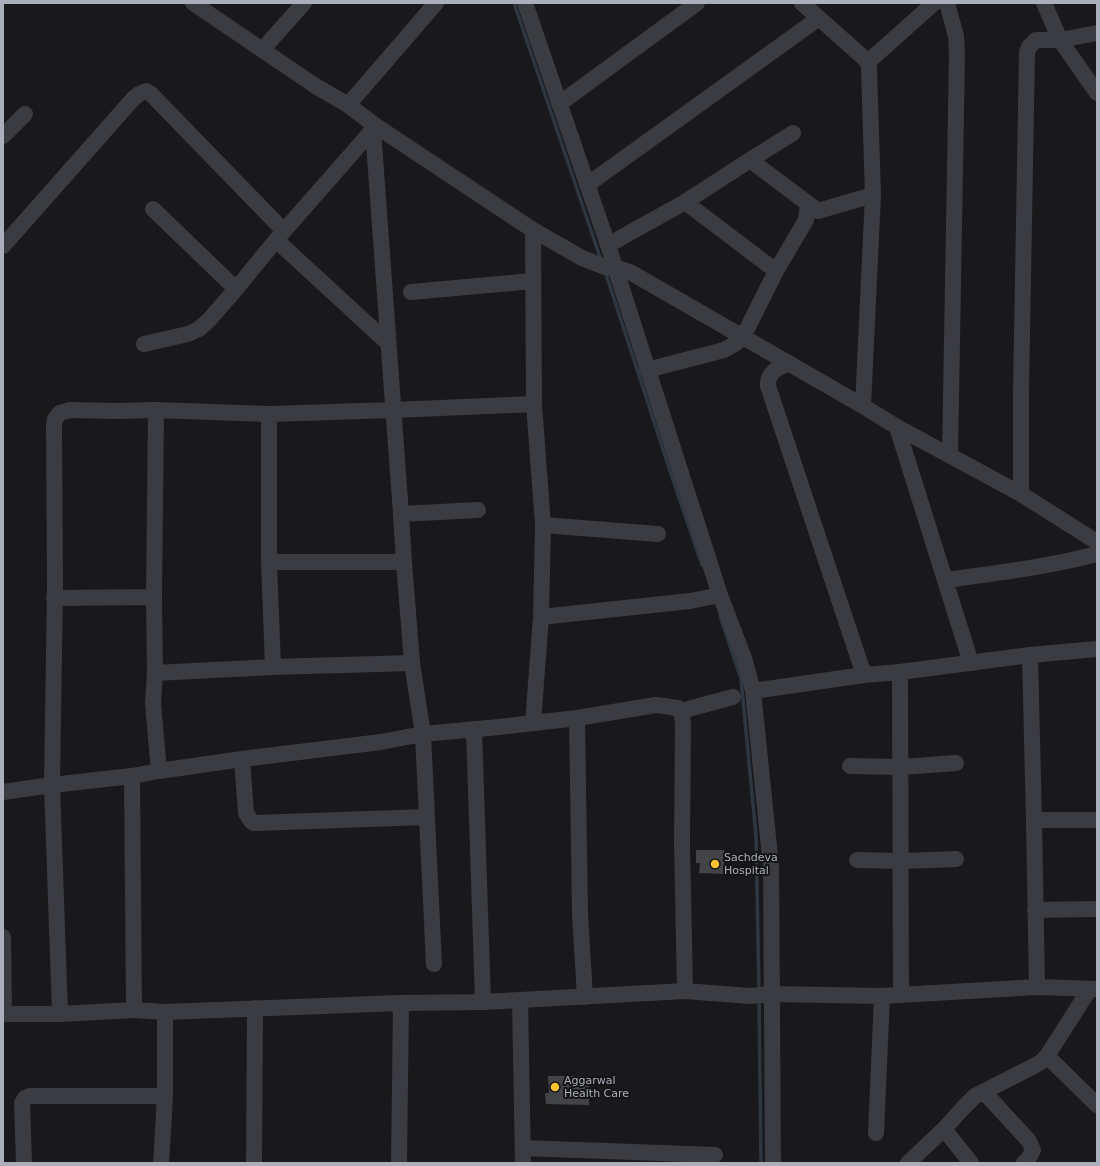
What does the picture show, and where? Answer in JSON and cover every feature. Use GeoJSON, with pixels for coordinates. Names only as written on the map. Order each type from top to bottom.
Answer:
{"type":"FeatureCollection","features":[{"type":"Feature","properties":{"kind":"street"},"geometry":{"type":"LineString","coordinates":[[192,3],[314,85],[348,105],[375,128],[533,230],[582,258],[630,272],[897,427],[1021,494],[1097,542]]}},
{"type":"Feature","properties":{"kind":"street"},"geometry":{"type":"LineString","coordinates":[[262,50],[304,3]]}},
{"type":"Feature","properties":{"kind":"street"},"geometry":{"type":"LineString","coordinates":[[348,105],[436,3]]}},
{"type":"Feature","properties":{"kind":"street"},"geometry":{"type":"LineString","coordinates":[[525,3],[608,245],[610,267],[647,370],[717,595],[744,658],[753,691],[771,866],[762,995],[773,1163]]}},
{"type":"Feature","properties":{"kind":"street"},"geometry":{"type":"LineString","coordinates":[[559,104],[697,3]]}},
{"type":"Feature","properties":{"kind":"street"},"geometry":{"type":"LineString","coordinates":[[802,3],[868,62],[873,195],[863,406]]}},
{"type":"Feature","properties":{"kind":"street"},"geometry":{"type":"LineString","coordinates":[[868,62],[934,3]]}},
{"type":"Feature","properties":{"kind":"street"},"geometry":{"type":"LineString","coordinates":[[947,3],[956,36],[957,54],[950,455]]}},
{"type":"Feature","properties":{"kind":"street"},"geometry":{"type":"LineString","coordinates":[[1044,3],[1060,40],[1097,93]]}},
{"type":"Feature","properties":{"kind":"street"},"geometry":{"type":"LineString","coordinates":[[588,185],[819,18]]}},
{"type":"Feature","properties":{"kind":"street"},"geometry":{"type":"LineString","coordinates":[[1021,494],[1021,391],[1027,52],[1032,43],[1036,40],[1060,40],[1097,33]]}},
{"type":"Feature","properties":{"kind":"street"},"geometry":{"type":"LineString","coordinates":[[3,246],[133,99],[146,91],[151,94],[280,236],[388,343]]}},
{"type":"Feature","properties":{"kind":"street"},"geometry":{"type":"LineString","coordinates":[[3,136],[25,114]]}},
{"type":"Feature","properties":{"kind":"street"},"geometry":{"type":"LineString","coordinates":[[144,344],[188,334],[199,329],[209,320],[280,236],[375,128]]}},
{"type":"Feature","properties":{"kind":"street"},"geometry":{"type":"LineString","coordinates":[[375,128],[388,343],[404,562],[412,663],[423,734],[434,964]]}},
{"type":"Feature","properties":{"kind":"street"},"geometry":{"type":"LineString","coordinates":[[608,245],[685,202],[793,133]]}},
{"type":"Feature","properties":{"kind":"street"},"geometry":{"type":"LineString","coordinates":[[750,160],[818,211],[873,195]]}},
{"type":"Feature","properties":{"kind":"street"},"geometry":{"type":"LineString","coordinates":[[685,202],[776,271]]}},
{"type":"Feature","properties":{"kind":"street"},"geometry":{"type":"LineString","coordinates":[[647,370],[724,350],[735,344],[743,337],[776,271],[806,220],[808,204]]}},
{"type":"Feature","properties":{"kind":"street"},"geometry":{"type":"LineString","coordinates":[[153,209],[236,289]]}},
{"type":"Feature","properties":{"kind":"street"},"geometry":{"type":"LineString","coordinates":[[533,230],[534,404],[543,525],[541,617],[533,723]]}},
{"type":"Feature","properties":{"kind":"street"},"geometry":{"type":"LineString","coordinates":[[411,292],[533,281]]}},
{"type":"Feature","properties":{"kind":"street"},"geometry":{"type":"LineString","coordinates":[[789,363],[772,372],[768,381],[768,386],[864,675]]}},
{"type":"Feature","properties":{"kind":"street"},"geometry":{"type":"LineString","coordinates":[[60,1014],[52,785],[55,419],[60,413],[70,410],[156,410],[269,414],[534,404]]}},
{"type":"Feature","properties":{"kind":"street"},"geometry":{"type":"LineString","coordinates":[[156,410],[154,703],[159,771]]}},
{"type":"Feature","properties":{"kind":"street"},"geometry":{"type":"LineString","coordinates":[[269,414],[269,562],[273,667]]}},
{"type":"Feature","properties":{"kind":"street"},"geometry":{"type":"LineString","coordinates":[[897,427],[971,663]]}},
{"type":"Feature","properties":{"kind":"street"},"geometry":{"type":"LineString","coordinates":[[401,514],[478,510]]}},
{"type":"Feature","properties":{"kind":"street"},"geometry":{"type":"LineString","coordinates":[[543,525],[658,534]]}},
{"type":"Feature","properties":{"kind":"street"},"geometry":{"type":"LineString","coordinates":[[946,580],[1069,562],[1097,554]]}},
{"type":"Feature","properties":{"kind":"street"},"geometry":{"type":"LineString","coordinates":[[269,562],[404,562]]}},
{"type":"Feature","properties":{"kind":"street"},"geometry":{"type":"LineString","coordinates":[[541,617],[690,601],[717,595]]}},
{"type":"Feature","properties":{"kind":"street"},"geometry":{"type":"LineString","coordinates":[[54,598],[154,597]]}},
{"type":"Feature","properties":{"kind":"street"},"geometry":{"type":"LineString","coordinates":[[753,691],[864,675],[900,672],[1030,655],[1097,649]]}},
{"type":"Feature","properties":{"kind":"street"},"geometry":{"type":"LineString","coordinates":[[1030,655],[1036,987]]}},
{"type":"Feature","properties":{"kind":"street"},"geometry":{"type":"LineString","coordinates":[[155,673],[273,667],[412,663]]}},
{"type":"Feature","properties":{"kind":"street"},"geometry":{"type":"LineString","coordinates":[[900,672],[901,994]]}},
{"type":"Feature","properties":{"kind":"street"},"geometry":{"type":"LineString","coordinates":[[681,711],[733,697]]}},
{"type":"Feature","properties":{"kind":"street"},"geometry":{"type":"LineString","coordinates":[[3,792],[132,776],[242,759],[381,742],[423,734],[577,718],[656,705],[678,708],[682,714],[683,725],[682,843],[685,992]]}},
{"type":"Feature","properties":{"kind":"street"},"geometry":{"type":"LineString","coordinates":[[577,718],[580,913],[585,996]]}},
{"type":"Feature","properties":{"kind":"street"},"geometry":{"type":"LineString","coordinates":[[474,729],[483,1002]]}},
{"type":"Feature","properties":{"kind":"street"},"geometry":{"type":"LineString","coordinates":[[242,759],[246,813],[254,823],[427,817]]}},
{"type":"Feature","properties":{"kind":"street"},"geometry":{"type":"LineString","coordinates":[[850,766],[901,767],[956,763]]}},
{"type":"Feature","properties":{"kind":"street"},"geometry":{"type":"LineString","coordinates":[[132,776],[134,1010]]}},
{"type":"Feature","properties":{"kind":"street"},"geometry":{"type":"LineString","coordinates":[[1034,820],[1097,820]]}},
{"type":"Feature","properties":{"kind":"street"},"geometry":{"type":"LineString","coordinates":[[857,860],[901,861],[956,859]]}},
{"type":"Feature","properties":{"kind":"street"},"geometry":{"type":"LineString","coordinates":[[1035,910],[1097,909]]}},
{"type":"Feature","properties":{"kind":"street"},"geometry":{"type":"LineString","coordinates":[[3,937],[4,1014],[60,1014],[134,1010],[165,1012],[401,1003],[483,1002],[685,992],[762,995],[882,996],[1036,987],[1093,990]]}},
{"type":"Feature","properties":{"kind":"street"},"geometry":{"type":"LineString","coordinates":[[908,1163],[944,1129],[975,1096],[1041,1062],[1047,1056],[1093,990]]}},
{"type":"Feature","properties":{"kind":"street"},"geometry":{"type":"LineString","coordinates":[[876,1133],[882,996]]}},
{"type":"Feature","properties":{"kind":"street"},"geometry":{"type":"LineString","coordinates":[[520,1000],[523,1156],[715,1155]]}},
{"type":"Feature","properties":{"kind":"street"},"geometry":{"type":"LineString","coordinates":[[399,1163],[401,1003]]}},
{"type":"Feature","properties":{"kind":"street"},"geometry":{"type":"LineString","coordinates":[[254,1163],[255,1008]]}},
{"type":"Feature","properties":{"kind":"street"},"geometry":{"type":"LineString","coordinates":[[161,1163],[165,1096],[165,1012]]}},
{"type":"Feature","properties":{"kind":"street"},"geometry":{"type":"LineString","coordinates":[[1047,1056],[1097,1105]]}},
{"type":"Feature","properties":{"kind":"street"},"geometry":{"type":"LineString","coordinates":[[984,1092],[1029,1141],[1032,1150],[1029,1158],[1024,1163]]}},
{"type":"Feature","properties":{"kind":"street"},"geometry":{"type":"LineString","coordinates":[[24,1163],[22,1103],[25,1098],[30,1096],[165,1096]]}},
{"type":"Feature","properties":{"kind":"street"},"geometry":{"type":"LineString","coordinates":[[944,1129],[971,1163]]}},
{"type":"Feature","properties":{"kind":"building"},"geometry":{"type":"Polygon","coordinates":[[[696,850],[724,850],[724,874],[699,873],[700,863],[696,863],[696,850]]]}},
{"type":"Feature","properties":{"kind":"building"},"geometry":{"type":"Polygon","coordinates":[[[548,1076],[589,1076],[589,1105],[546,1104],[545,1093],[549,1093],[548,1076]]]}},
{"type":"Feature","properties":{"kind":"waterway"},"geometry":{"type":"LineString","coordinates":[[514,3],[601,260]]}},
{"type":"Feature","properties":{"kind":"waterway"},"geometry":{"type":"LineString","coordinates":[[605,271],[702,565]]}},
{"type":"Feature","properties":{"kind":"waterway"},"geometry":{"type":"LineString","coordinates":[[720,616],[741,679],[756,836],[759,992]]}},
{"type":"Feature","properties":{"kind":"waterway"},"geometry":{"type":"LineString","coordinates":[[759,1000],[761,1163]]}},
{"type":"Feature","properties":{"kind":"place","name":"Sachdeva Hospital"},"geometry":{"type":"Point","coordinates":[715,864]}},
{"type":"Feature","properties":{"kind":"place","name":"Aggarwal Health Care"},"geometry":{"type":"Point","coordinates":[555,1087]}}]}
